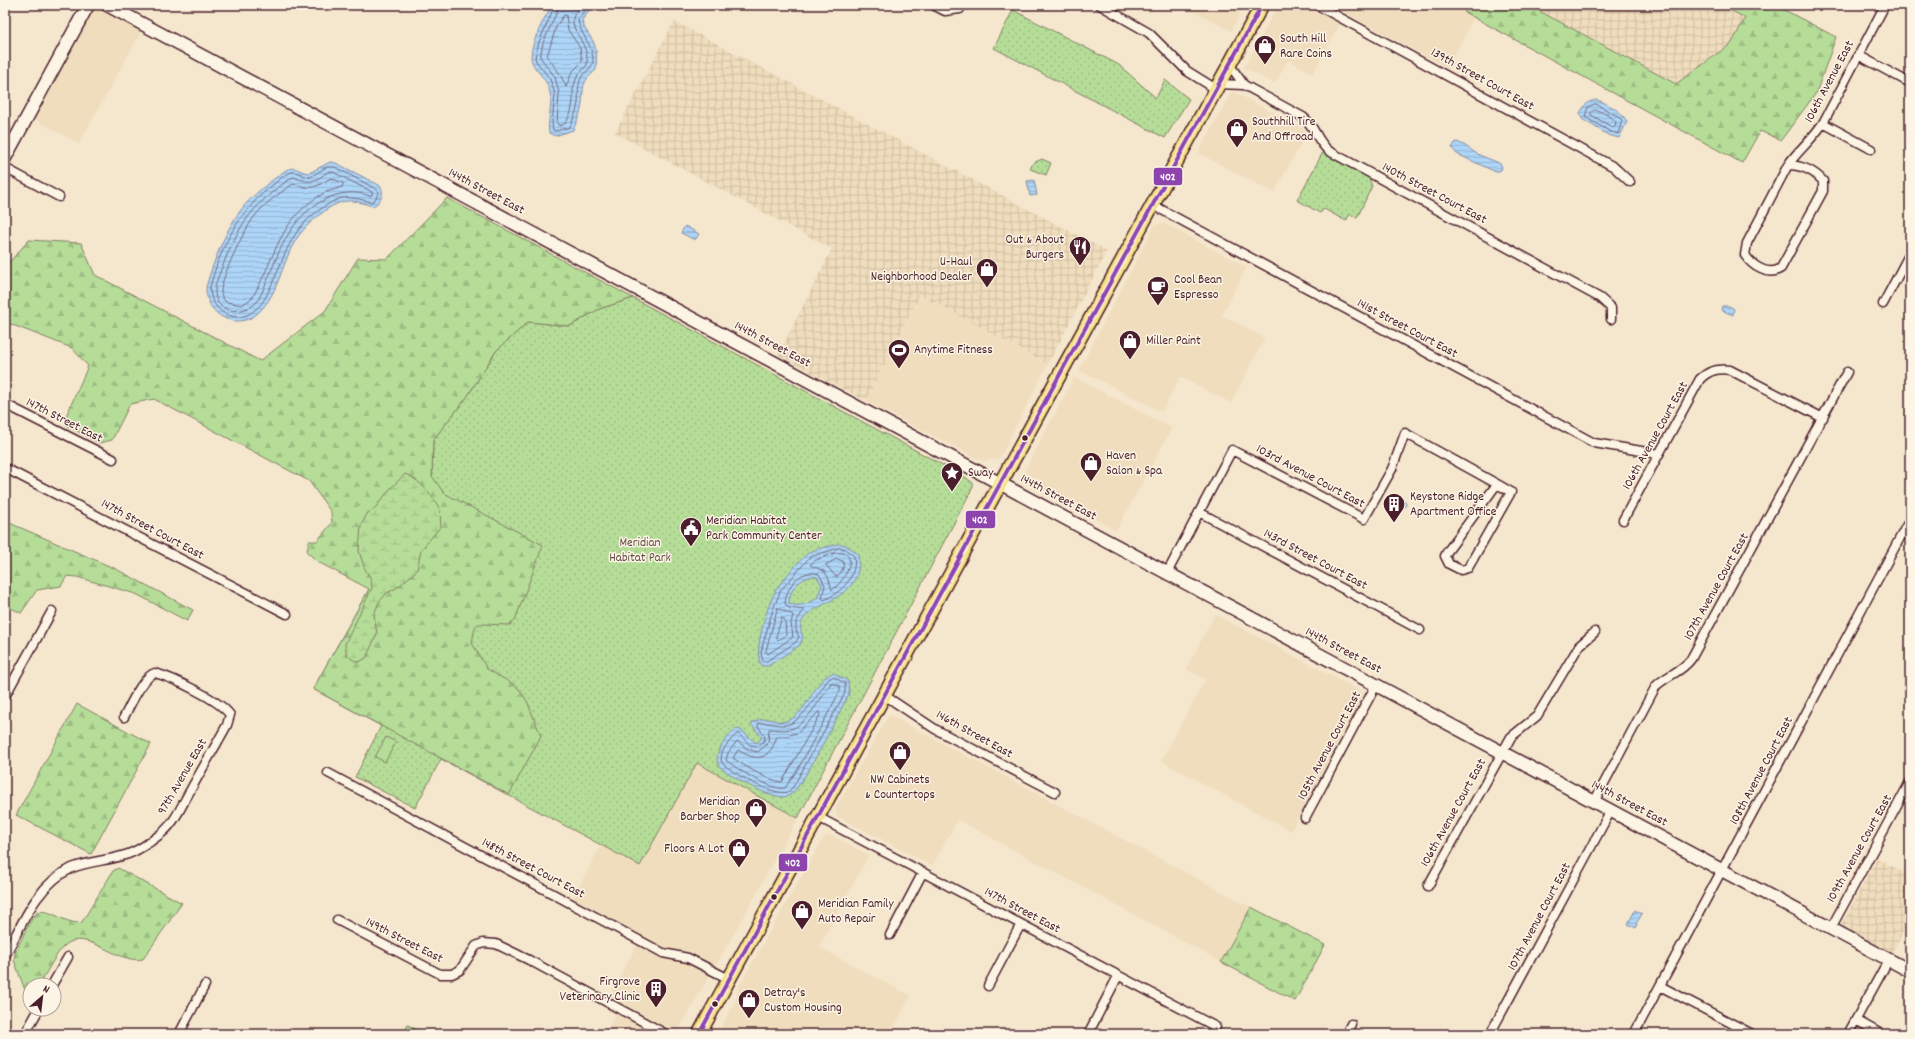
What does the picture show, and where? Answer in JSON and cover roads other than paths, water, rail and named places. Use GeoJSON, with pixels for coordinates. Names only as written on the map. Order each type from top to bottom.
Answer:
{"type":"FeatureCollection","features":[{"type":"Feature","properties":{"kind":"main road"},"geometry":{"type":"LineString","coordinates":[[699,1034],[1001,483],[1151,204],[1262,5]]}},
{"type":"Feature","properties":{"kind":"street"},"geometry":{"type":"LineString","coordinates":[[5,158],[88,5]]}},
{"type":"Feature","properties":{"kind":"street","name":"144th Street East"},"geometry":{"type":"LineString","coordinates":[[107,5],[1910,971]]}},
{"type":"Feature","properties":{"kind":"street"},"geometry":{"type":"LineString","coordinates":[[933,5],[945,11],[960,8]]}},
{"type":"Feature","properties":{"kind":"street","name":"140th Street Court East"},"geometry":{"type":"LineString","coordinates":[[1100,5],[1149,33],[1187,72],[1217,86],[1244,85]]}},
{"type":"Feature","properties":{"kind":"street","name":"139th Street Court East"},"geometry":{"type":"LineString","coordinates":[[1317,5],[1614,167],[1630,182]]}},
{"type":"Feature","properties":{"kind":"street","name":"106th Avenue East"},"geometry":{"type":"LineString","coordinates":[[1788,165],[1800,166],[1815,174],[1822,181],[1823,191],[1781,268],[1776,272],[1769,272],[1758,268],[1748,261],[1745,255],[1745,249],[1788,165],[1795,155],[1813,137],[1823,123],[1885,5]]}},
{"type":"Feature","properties":{"kind":"street"},"geometry":{"type":"LineString","coordinates":[[1858,55],[1910,83]]}},
{"type":"Feature","properties":{"kind":"street","name":"140th Street Court East"},"geometry":{"type":"LineString","coordinates":[[1229,64],[1244,85],[1303,117],[1309,122],[1323,146],[1329,151],[1600,298],[1612,308],[1611,319]]}},
{"type":"Feature","properties":{"kind":"street"},"geometry":{"type":"LineString","coordinates":[[1823,123],[1871,149]]}},
{"type":"Feature","properties":{"kind":"street"},"geometry":{"type":"LineString","coordinates":[[5,168],[59,197]]}},
{"type":"Feature","properties":{"kind":"street","name":"141st Street Court East"},"geometry":{"type":"LineString","coordinates":[[1151,204],[1594,443],[1659,454]]}},
{"type":"Feature","properties":{"kind":"street"},"geometry":{"type":"LineString","coordinates":[[1883,304],[1910,253]]}},
{"type":"Feature","properties":{"kind":"street","name":"106th Avenue Court East"},"geometry":{"type":"LineString","coordinates":[[1623,520],[1700,379],[1707,373],[1714,370],[1730,370],[1823,418]]}},
{"type":"Feature","properties":{"kind":"street","name":"107th Avenue Court East"},"geometry":{"type":"LineString","coordinates":[[1594,802],[1656,686],[1662,680],[1683,668],[1691,659],[1847,372]]}},
{"type":"Feature","properties":{"kind":"street","name":"147th Street East"},"geometry":{"type":"LineString","coordinates":[[5,404],[113,459]]}},
{"type":"Feature","properties":{"kind":"street","name":"103rd Avenue Court East"},"geometry":{"type":"LineString","coordinates":[[1167,573],[1232,450],[1364,519],[1392,469],[1405,433],[1498,484],[1511,492],[1468,568],[1465,570],[1454,568],[1449,564],[1446,560],[1447,552],[1498,484]]}},
{"type":"Feature","properties":{"kind":"street","name":"147th Street Court East"},"geometry":{"type":"LineString","coordinates":[[5,468],[287,614]]}},
{"type":"Feature","properties":{"kind":"street","name":"143rd Street Court East"},"geometry":{"type":"LineString","coordinates":[[1199,512],[1420,630]]}},
{"type":"Feature","properties":{"kind":"street","name":"108th Avenue Court East"},"geometry":{"type":"LineString","coordinates":[[1634,1034],[1910,519]]}},
{"type":"Feature","properties":{"kind":"street"},"geometry":{"type":"LineString","coordinates":[[5,696],[52,611]]}},
{"type":"Feature","properties":{"kind":"street"},"geometry":{"type":"LineString","coordinates":[[1502,752],[1511,737],[1537,716],[1579,646],[1595,632]]}},
{"type":"Feature","properties":{"kind":"street","name":"97th Avenue East"},"geometry":{"type":"LineString","coordinates":[[5,956],[36,900],[52,882],[71,868],[85,863],[126,855],[135,851],[165,830],[185,800],[227,725],[230,715],[226,709],[210,699],[172,679],[155,673],[147,678],[124,717]]}},
{"type":"Feature","properties":{"kind":"street","name":"105th Avenue Court East"},"geometry":{"type":"LineString","coordinates":[[1305,818],[1376,685]]}},
{"type":"Feature","properties":{"kind":"street","name":"146th Street East"},"geometry":{"type":"LineString","coordinates":[[884,695],[935,729],[1054,792]]}},
{"type":"Feature","properties":{"kind":"street","name":"106th Avenue Court East"},"geometry":{"type":"LineString","coordinates":[[1428,886],[1502,752]]}},
{"type":"Feature","properties":{"kind":"street","name":"148th Street Court East"},"geometry":{"type":"LineString","coordinates":[[328,773],[663,953],[688,958],[729,979]]}},
{"type":"Feature","properties":{"kind":"street","name":"109th Avenue Court East"},"geometry":{"type":"LineString","coordinates":[[1831,928],[1910,782]]}},
{"type":"Feature","properties":{"kind":"street","name":"107th Avenue Court East"},"geometry":{"type":"LineString","coordinates":[[1490,1034],[1611,810]]}},
{"type":"Feature","properties":{"kind":"street","name":"147th Street East"},"geometry":{"type":"LineString","coordinates":[[818,816],[1118,976],[1214,1031]]}},
{"type":"Feature","properties":{"kind":"street"},"geometry":{"type":"LineString","coordinates":[[890,935],[923,872]]}},
{"type":"Feature","properties":{"kind":"street","name":"149th Street East"},"geometry":{"type":"LineString","coordinates":[[337,920],[440,974],[452,974],[460,970],[476,946],[483,943],[496,944],[529,960],[666,1034]]}},
{"type":"Feature","properties":{"kind":"street"},"geometry":{"type":"LineString","coordinates":[[988,986],[1021,924]]}},
{"type":"Feature","properties":{"kind":"street"},"geometry":{"type":"LineString","coordinates":[[57,977],[68,957]]}},
{"type":"Feature","properties":{"kind":"street"},"geometry":{"type":"LineString","coordinates":[[1848,1034],[1889,959]]}},
{"type":"Feature","properties":{"kind":"street"},"geometry":{"type":"LineString","coordinates":[[1088,1034],[1118,976]]}},
{"type":"Feature","properties":{"kind":"street"},"geometry":{"type":"LineString","coordinates":[[179,1034],[205,985]]}},
{"type":"Feature","properties":{"kind":"street"},"geometry":{"type":"LineString","coordinates":[[1660,986],[1752,1034]]}},
{"type":"Feature","properties":{"kind":"street"},"geometry":{"type":"LineString","coordinates":[[25,1034],[35,1017]]}},
{"type":"Feature","properties":{"kind":"street"},"geometry":{"type":"LineString","coordinates":[[1856,1020],[1881,1034]]}},
{"type":"Feature","properties":{"kind":"street"},"geometry":{"type":"LineString","coordinates":[[1346,1034],[1351,1024]]}},
{"type":"Feature","properties":{"kind":"water"},"geometry":{"type":"Polygon","coordinates":[[[552,5],[593,5],[582,20],[593,41],[597,59],[596,70],[588,78],[584,85],[581,110],[573,130],[555,136],[549,133],[551,98],[549,88],[534,66],[531,56],[534,41],[552,5]]]}},
{"type":"Feature","properties":{"kind":"water"},"geometry":{"type":"Polygon","coordinates":[[[1597,100],[1614,108],[1625,118],[1627,122],[1619,138],[1608,135],[1582,119],[1580,113],[1585,106],[1591,101],[1597,100]]]}},
{"type":"Feature","properties":{"kind":"water"},"geometry":{"type":"Polygon","coordinates":[[[1457,142],[1477,154],[1499,163],[1502,166],[1501,170],[1496,172],[1457,154],[1452,148],[1457,142]]]}},
{"type":"Feature","properties":{"kind":"water"},"geometry":{"type":"Polygon","coordinates":[[[330,162],[336,163],[379,185],[382,191],[382,197],[373,206],[356,201],[336,204],[310,223],[302,231],[294,243],[277,284],[266,304],[251,318],[242,321],[233,321],[217,313],[207,298],[206,287],[221,245],[238,214],[254,196],[286,170],[295,168],[309,173],[330,162]]]}},
{"type":"Feature","properties":{"kind":"water"},"geometry":{"type":"Polygon","coordinates":[[[1034,180],[1037,195],[1030,196],[1027,181],[1034,180]]]}},
{"type":"Feature","properties":{"kind":"water"},"geometry":{"type":"Polygon","coordinates":[[[685,226],[699,234],[695,240],[681,233],[685,226]]]}},
{"type":"Feature","properties":{"kind":"water"},"geometry":{"type":"Polygon","coordinates":[[[1722,306],[1729,306],[1734,309],[1733,315],[1721,310],[1722,306]]]}},
{"type":"Feature","properties":{"kind":"water"},"geometry":{"type":"Polygon","coordinates":[[[1401,499],[1406,504],[1401,509],[1396,504],[1401,499]]]}},
{"type":"Feature","properties":{"kind":"water"},"geometry":{"type":"Polygon","coordinates":[[[839,544],[846,545],[858,554],[858,572],[851,585],[841,595],[806,616],[801,625],[803,637],[800,645],[768,666],[762,666],[759,660],[759,650],[762,626],[774,593],[799,561],[807,554],[817,549],[839,544]],[[812,576],[802,580],[795,586],[789,599],[789,604],[804,604],[817,598],[822,585],[817,577],[812,576]]]}},
{"type":"Feature","properties":{"kind":"water"},"geometry":{"type":"Polygon","coordinates":[[[833,673],[848,681],[849,694],[804,778],[790,795],[784,797],[775,796],[754,788],[719,766],[717,756],[719,751],[725,741],[736,729],[741,730],[756,743],[761,739],[761,736],[751,724],[762,719],[784,721],[796,716],[807,703],[821,681],[833,673]]]}},
{"type":"Feature","properties":{"kind":"water"},"geometry":{"type":"Polygon","coordinates":[[[1635,910],[1642,914],[1636,924],[1636,928],[1628,924],[1635,910]]]}},
{"type":"Feature","properties":{"kind":"place","name":"South Hill Rare Coins"},"geometry":{"type":"Point","coordinates":[1265,66]}},
{"type":"Feature","properties":{"kind":"place","name":"Southhill Tire And Offroad"},"geometry":{"type":"Point","coordinates":[1237,148]}},
{"type":"Feature","properties":{"kind":"place","name":"Out & About Burgers"},"geometry":{"type":"Point","coordinates":[1080,266]}},
{"type":"Feature","properties":{"kind":"place","name":"U-Haul Neighborhood Dealer"},"geometry":{"type":"Point","coordinates":[987,288]}},
{"type":"Feature","properties":{"kind":"place","name":"Cool Bean Espresso"},"geometry":{"type":"Point","coordinates":[1158,306]}},
{"type":"Feature","properties":{"kind":"place","name":"Miller Paint"},"geometry":{"type":"Point","coordinates":[1130,360]}},
{"type":"Feature","properties":{"kind":"place","name":"Anytime Fitness"},"geometry":{"type":"Point","coordinates":[899,370]}},
{"type":"Feature","properties":{"kind":"place","name":"Haven Salon & Spa"},"geometry":{"type":"Point","coordinates":[1091,482]}},
{"type":"Feature","properties":{"kind":"place","name":"Sway"},"geometry":{"type":"Point","coordinates":[952,492]}},
{"type":"Feature","properties":{"kind":"place","name":"Keystone Ridge Apartment Office"},"geometry":{"type":"Point","coordinates":[1394,524]}},
{"type":"Feature","properties":{"kind":"place","name":"Meridian Habitat Park Community Center"},"geometry":{"type":"Point","coordinates":[691,548]}},
{"type":"Feature","properties":{"kind":"place","name":"NW Cabinets & Countertops"},"geometry":{"type":"Point","coordinates":[900,772]}},
{"type":"Feature","properties":{"kind":"place","name":"Meridian Barber Shop"},"geometry":{"type":"Point","coordinates":[756,828]}},
{"type":"Feature","properties":{"kind":"place","name":"Floors A Lot"},"geometry":{"type":"Point","coordinates":[739,868]}},
{"type":"Feature","properties":{"kind":"place","name":"Meridian Family Auto Repair"},"geometry":{"type":"Point","coordinates":[802,930]}},
{"type":"Feature","properties":{"kind":"place","name":"Firgrove Veterinary Clinic"},"geometry":{"type":"Point","coordinates":[656,1008]}},
{"type":"Feature","properties":{"kind":"place","name":"Detray's Custom Housing"},"geometry":{"type":"Point","coordinates":[749,1020]}},
{"type":"Feature","properties":{"kind":"park label","name":"Meridian Habitat Park"},"geometry":{"type":"Point","coordinates":[640,550]}}]}
